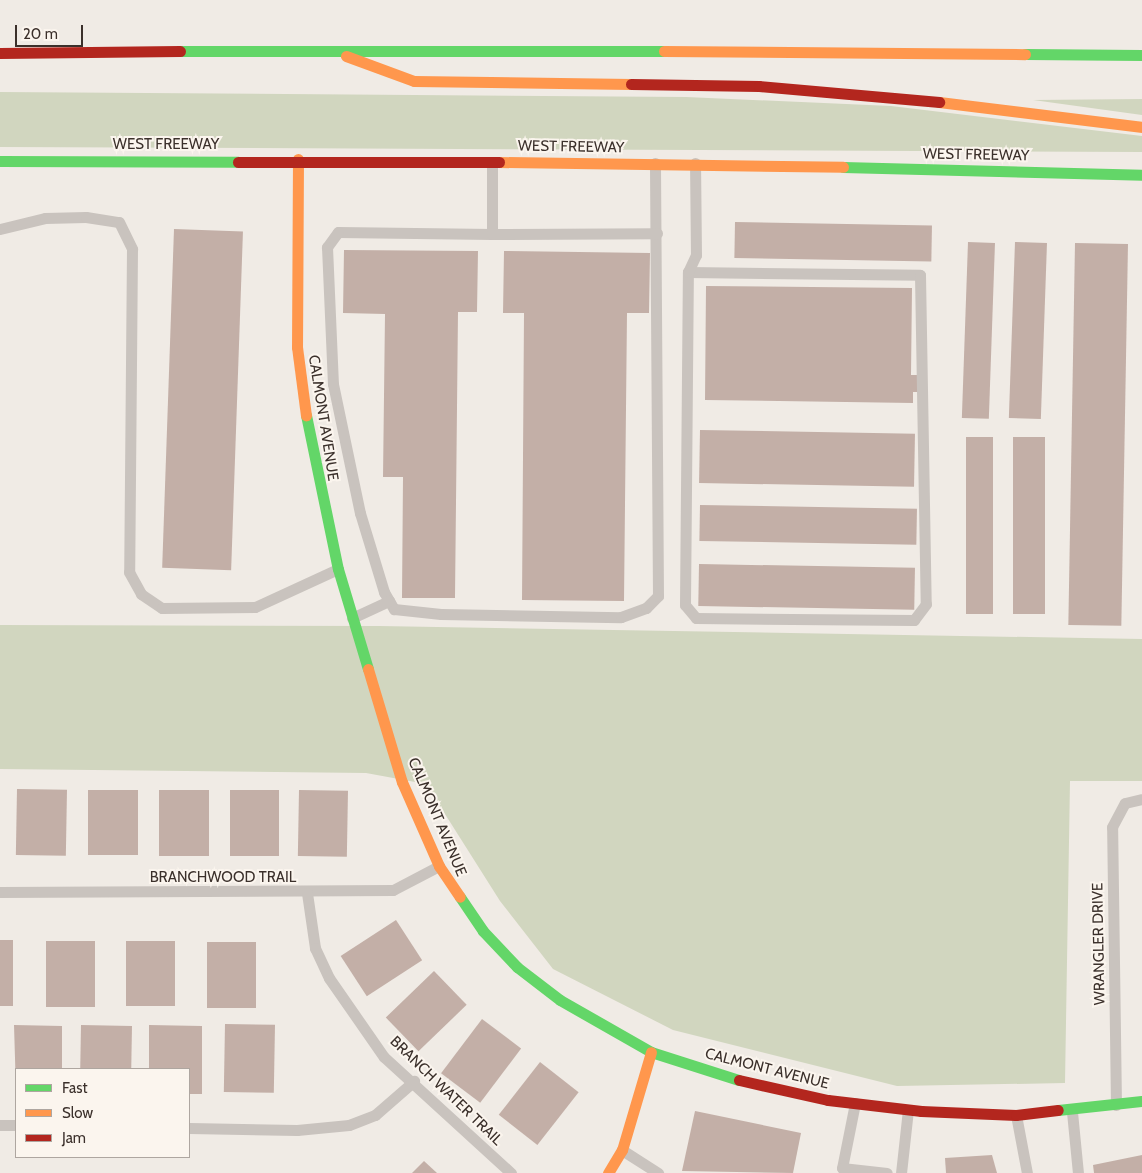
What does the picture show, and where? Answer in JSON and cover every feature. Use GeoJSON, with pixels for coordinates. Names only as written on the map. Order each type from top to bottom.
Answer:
{"type":"FeatureCollection","features":[{"type":"Feature","properties":{"kind":"main road"},"geometry":{"type":"LineString","coordinates":[[0,52],[325,49],[1142,55]]}},
{"type":"Feature","properties":{"kind":"main road"},"geometry":{"type":"LineString","coordinates":[[325,49],[414,81],[759,86],[915,99],[1142,127]]}},
{"type":"Feature","properties":{"kind":"main road","name":"WEST FREEWAY"},"geometry":{"type":"LineString","coordinates":[[0,161],[298,159],[694,163],[1142,175]]}},
{"type":"Feature","properties":{"kind":"main road","name":"CALMONT AVENUE"},"geometry":{"type":"LineString","coordinates":[[298,159],[297,347],[311,453],[338,569],[402,782],[439,866],[483,931],[518,967],[560,1000],[651,1052],[732,1078],[855,1103],[908,1110],[1016,1115],[1072,1112],[1142,1101]]}},
{"type":"Feature","properties":{"kind":"main road"},"geometry":{"type":"LineString","coordinates":[[608,1173],[622,1150],[651,1052]]}},
{"type":"Feature","properties":{"kind":"lane"},"geometry":{"type":"LineString","coordinates":[[492,161],[492,234]]}},
{"type":"Feature","properties":{"kind":"lane"},"geometry":{"type":"LineString","coordinates":[[656,163],[657,233],[658,596],[646,608],[621,617],[441,614],[394,609],[389,601],[360,513],[333,384],[327,247],[338,232],[492,234],[657,233]]}},
{"type":"Feature","properties":{"kind":"lane"},"geometry":{"type":"LineString","coordinates":[[688,272],[920,275],[926,604],[914,620],[696,618],[685,605],[688,272],[696,256],[694,163]]}},
{"type":"Feature","properties":{"kind":"lane"},"geometry":{"type":"LineString","coordinates":[[0,229],[45,218],[94,218],[119,222],[132,249],[129,572],[141,594],[162,608],[255,607],[338,569]]}},
{"type":"Feature","properties":{"kind":"lane"},"geometry":{"type":"LineString","coordinates":[[352,618],[389,601]]}},
{"type":"Feature","properties":{"kind":"lane","name":"WRANGLER DRIVE"},"geometry":{"type":"LineString","coordinates":[[1116,1106],[1112,827],[1125,803],[1142,798]]}},
{"type":"Feature","properties":{"kind":"lane","name":"BRANCHWOOD TRAIL"},"geometry":{"type":"LineString","coordinates":[[0,892],[307,893],[393,890],[439,866]]}},
{"type":"Feature","properties":{"kind":"lane","name":"BRANCH WATER TRAIL"},"geometry":{"type":"LineString","coordinates":[[307,893],[315,948],[329,978],[384,1057],[414,1081],[510,1173]]}},
{"type":"Feature","properties":{"kind":"lane"},"geometry":{"type":"LineString","coordinates":[[190,1128],[297,1130],[349,1125],[375,1115],[414,1081]]}},
{"type":"Feature","properties":{"kind":"lane"},"geometry":{"type":"LineString","coordinates":[[855,1103],[842,1168],[888,1173]]}},
{"type":"Feature","properties":{"kind":"lane"},"geometry":{"type":"LineString","coordinates":[[901,1173],[908,1110]]}},
{"type":"Feature","properties":{"kind":"lane"},"geometry":{"type":"LineString","coordinates":[[1072,1112],[1078,1173]]}},
{"type":"Feature","properties":{"kind":"lane"},"geometry":{"type":"LineString","coordinates":[[1016,1115],[1027,1173]]}},
{"type":"Feature","properties":{"kind":"lane"},"geometry":{"type":"LineString","coordinates":[[0,1125],[15,1125]]}},
{"type":"Feature","properties":{"kind":"lane"},"geometry":{"type":"LineString","coordinates":[[622,1150],[655,1172]]}},
{"type":"Feature","properties":{"kind":"green space"},"geometry":{"type":"Polygon","coordinates":[[[0,92],[686,97],[891,106],[1142,136],[1142,152],[0,147],[0,92]]]}},
{"type":"Feature","properties":{"kind":"green space"},"geometry":{"type":"Polygon","coordinates":[[[1142,99],[1142,115],[1033,100],[1142,99]]]}},
{"type":"Feature","properties":{"kind":"green space"},"geometry":{"type":"Polygon","coordinates":[[[0,625],[379,626],[1142,639],[1142,781],[1070,781],[1065,1083],[897,1086],[673,1030],[553,969],[500,901],[426,784],[366,773],[0,769],[0,625]]]}},
{"type":"Feature","properties":{"kind":"building"},"geometry":{"type":"Polygon","coordinates":[[[735,222],[932,225],[931,261],[734,258],[735,222]]]}},
{"type":"Feature","properties":{"kind":"building"},"geometry":{"type":"Polygon","coordinates":[[[174,229],[243,231],[231,570],[162,568],[174,229]]]}},
{"type":"Feature","properties":{"kind":"building"},"geometry":{"type":"Polygon","coordinates":[[[968,242],[995,243],[989,419],[962,418],[968,242]]]}},
{"type":"Feature","properties":{"kind":"building"},"geometry":{"type":"Polygon","coordinates":[[[1015,242],[1047,243],[1041,419],[1009,418],[1015,242]]]}},
{"type":"Feature","properties":{"kind":"building"},"geometry":{"type":"Polygon","coordinates":[[[1075,243],[1128,244],[1121,626],[1068,625],[1075,243]]]}},
{"type":"Feature","properties":{"kind":"building"},"geometry":{"type":"Polygon","coordinates":[[[344,250],[478,251],[477,312],[458,312],[455,598],[402,598],[403,477],[383,477],[385,314],[343,313],[344,250]]]}},
{"type":"Feature","properties":{"kind":"building"},"geometry":{"type":"Polygon","coordinates":[[[504,251],[650,253],[649,313],[627,313],[624,601],[522,600],[524,313],[503,313],[504,251]]]}},
{"type":"Feature","properties":{"kind":"building"},"geometry":{"type":"Polygon","coordinates":[[[706,286],[912,288],[911,375],[919,375],[919,392],[913,392],[913,403],[705,400],[706,286]]]}},
{"type":"Feature","properties":{"kind":"building"},"geometry":{"type":"Polygon","coordinates":[[[700,430],[915,434],[914,487],[699,483],[700,430]]]}},
{"type":"Feature","properties":{"kind":"building"},"geometry":{"type":"Polygon","coordinates":[[[966,437],[993,437],[993,614],[966,614],[966,437]]]}},
{"type":"Feature","properties":{"kind":"building"},"geometry":{"type":"Polygon","coordinates":[[[1013,437],[1045,437],[1045,614],[1013,614],[1013,437]]]}},
{"type":"Feature","properties":{"kind":"building"},"geometry":{"type":"Polygon","coordinates":[[[700,505],[917,509],[916,545],[699,541],[700,505]]]}},
{"type":"Feature","properties":{"kind":"building"},"geometry":{"type":"Polygon","coordinates":[[[699,564],[915,568],[914,610],[698,606],[699,564]]]}},
{"type":"Feature","properties":{"kind":"building"},"geometry":{"type":"Polygon","coordinates":[[[17,789],[67,790],[66,856],[16,855],[17,789]]]}},
{"type":"Feature","properties":{"kind":"building"},"geometry":{"type":"Polygon","coordinates":[[[88,790],[138,790],[138,855],[88,855],[88,790]]]}},
{"type":"Feature","properties":{"kind":"building"},"geometry":{"type":"Polygon","coordinates":[[[159,790],[209,790],[209,856],[159,856],[159,790]]]}},
{"type":"Feature","properties":{"kind":"building"},"geometry":{"type":"Polygon","coordinates":[[[230,790],[279,790],[279,856],[230,856],[230,790]]]}},
{"type":"Feature","properties":{"kind":"building"},"geometry":{"type":"Polygon","coordinates":[[[299,790],[348,791],[347,857],[298,856],[299,790]]]}},
{"type":"Feature","properties":{"kind":"building"},"geometry":{"type":"Polygon","coordinates":[[[396,920],[422,960],[367,996],[341,956],[396,920]]]}},
{"type":"Feature","properties":{"kind":"building"},"geometry":{"type":"Polygon","coordinates":[[[0,940],[13,940],[13,1006],[0,1006],[0,940]]]}},
{"type":"Feature","properties":{"kind":"building"},"geometry":{"type":"Polygon","coordinates":[[[46,941],[95,941],[95,1007],[46,1007],[46,941]]]}},
{"type":"Feature","properties":{"kind":"building"},"geometry":{"type":"Polygon","coordinates":[[[126,941],[175,941],[175,1006],[126,1006],[126,941]]]}},
{"type":"Feature","properties":{"kind":"building"},"geometry":{"type":"Polygon","coordinates":[[[207,942],[256,942],[256,1008],[207,1008],[207,942]]]}},
{"type":"Feature","properties":{"kind":"building"},"geometry":{"type":"Polygon","coordinates":[[[434,971],[467,1005],[418,1051],[386,1018],[434,971]]]}},
{"type":"Feature","properties":{"kind":"building"},"geometry":{"type":"Polygon","coordinates":[[[482,1019],[521,1048],[480,1103],[441,1073],[482,1019]]]}},
{"type":"Feature","properties":{"kind":"building"},"geometry":{"type":"Polygon","coordinates":[[[225,1024],[275,1025],[274,1093],[224,1092],[225,1024]]]}},
{"type":"Feature","properties":{"kind":"building"},"geometry":{"type":"Polygon","coordinates":[[[14,1025],[62,1026],[62,1068],[15,1068],[14,1025]]]}},
{"type":"Feature","properties":{"kind":"building"},"geometry":{"type":"Polygon","coordinates":[[[81,1025],[132,1026],[131,1068],[80,1068],[81,1025]]]}},
{"type":"Feature","properties":{"kind":"building"},"geometry":{"type":"Polygon","coordinates":[[[149,1025],[202,1026],[202,1094],[190,1094],[190,1068],[149,1068],[149,1025]]]}},
{"type":"Feature","properties":{"kind":"building"},"geometry":{"type":"Polygon","coordinates":[[[540,1062],[579,1092],[537,1145],[499,1115],[540,1062]]]}},
{"type":"Feature","properties":{"kind":"building"},"geometry":{"type":"Polygon","coordinates":[[[695,1111],[801,1133],[793,1173],[682,1171],[695,1111]]]}},
{"type":"Feature","properties":{"kind":"building"},"geometry":{"type":"Polygon","coordinates":[[[992,1155],[997,1173],[946,1173],[945,1158],[992,1155]]]}},
{"type":"Feature","properties":{"kind":"building"},"geometry":{"type":"Polygon","coordinates":[[[1142,1155],[1142,1173],[1094,1173],[1093,1165],[1142,1155]]]}},
{"type":"Feature","properties":{"kind":"building"},"geometry":{"type":"Polygon","coordinates":[[[424,1161],[437,1173],[412,1173],[424,1161]]]}},
{"type":"Feature","properties":{"kind":"traffic: fast"},"geometry":{"type":"LineString","coordinates":[[180,51],[664,51]]}},
{"type":"Feature","properties":{"kind":"traffic: fast"},"geometry":{"type":"LineString","coordinates":[[1025,54],[1142,55]]}},
{"type":"Feature","properties":{"kind":"traffic: fast"},"geometry":{"type":"LineString","coordinates":[[0,161],[238,162]]}},
{"type":"Feature","properties":{"kind":"traffic: fast"},"geometry":{"type":"LineString","coordinates":[[843,167],[1142,175]]}},
{"type":"Feature","properties":{"kind":"traffic: fast"},"geometry":{"type":"LineString","coordinates":[[306,415],[338,569],[368,669]]}},
{"type":"Feature","properties":{"kind":"traffic: fast"},"geometry":{"type":"LineString","coordinates":[[460,897],[483,931],[517,967],[560,1000],[651,1052],[739,1080]]}},
{"type":"Feature","properties":{"kind":"traffic: fast"},"geometry":{"type":"LineString","coordinates":[[1058,1110],[1142,1101]]}},
{"type":"Feature","properties":{"kind":"traffic: slow"},"geometry":{"type":"LineString","coordinates":[[664,51],[1025,54]]}},
{"type":"Feature","properties":{"kind":"traffic: slow"},"geometry":{"type":"LineString","coordinates":[[346,56],[414,81],[631,84]]}},
{"type":"Feature","properties":{"kind":"traffic: slow"},"geometry":{"type":"LineString","coordinates":[[939,102],[1142,127]]}},
{"type":"Feature","properties":{"kind":"traffic: slow"},"geometry":{"type":"LineString","coordinates":[[298,159],[297,347],[306,415]]}},
{"type":"Feature","properties":{"kind":"traffic: slow"},"geometry":{"type":"LineString","coordinates":[[499,162],[843,167]]}},
{"type":"Feature","properties":{"kind":"traffic: slow"},"geometry":{"type":"LineString","coordinates":[[368,669],[402,782],[439,866],[460,897]]}},
{"type":"Feature","properties":{"kind":"traffic: slow"},"geometry":{"type":"LineString","coordinates":[[608,1173],[622,1150],[651,1052]]}},
{"type":"Feature","properties":{"kind":"traffic: jam"},"geometry":{"type":"LineString","coordinates":[[0,53],[180,51]]}},
{"type":"Feature","properties":{"kind":"traffic: jam"},"geometry":{"type":"LineString","coordinates":[[631,84],[759,86],[939,102]]}},
{"type":"Feature","properties":{"kind":"traffic: jam"},"geometry":{"type":"LineString","coordinates":[[238,162],[499,162]]}},
{"type":"Feature","properties":{"kind":"traffic: jam"},"geometry":{"type":"LineString","coordinates":[[739,1080],[828,1100],[921,1111],[1016,1115],[1058,1110]]}}]}
